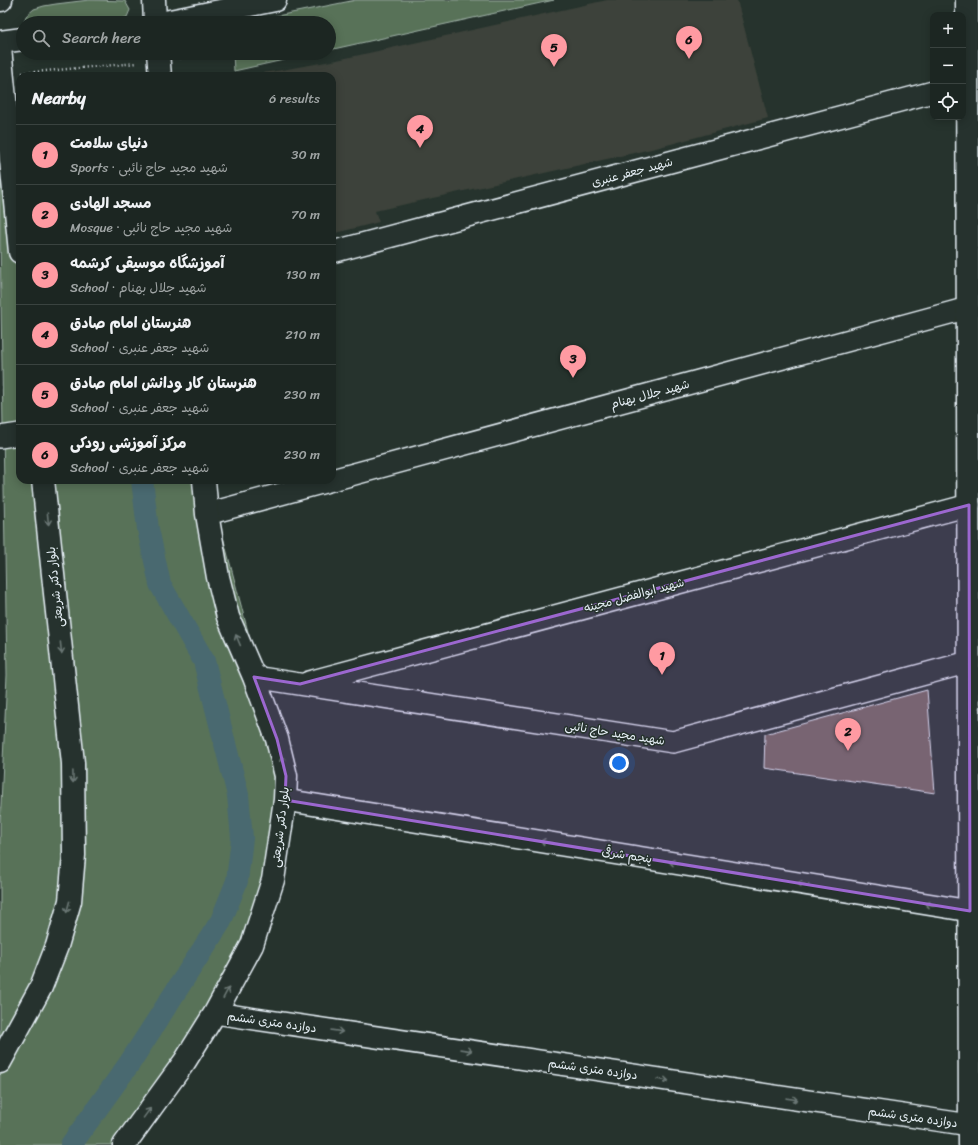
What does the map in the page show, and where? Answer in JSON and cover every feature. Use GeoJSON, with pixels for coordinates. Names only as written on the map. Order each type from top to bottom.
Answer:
{"type":"FeatureCollection","features":[{"type":"Feature","properties":{"kind":"main road"},"geometry":{"type":"LineString","coordinates":[[154,0],[155,16]]}},
{"type":"Feature","properties":{"kind":"main road"},"geometry":{"type":"LineString","coordinates":[[195,16],[275,0]]}},
{"type":"Feature","properties":{"kind":"main road"},"geometry":{"type":"LineString","coordinates":[[966,48],[967,0]]}},
{"type":"Feature","properties":{"kind":"main road"},"geometry":{"type":"LineString","coordinates":[[0,42],[16,40]]}},
{"type":"Feature","properties":{"kind":"main road"},"geometry":{"type":"LineString","coordinates":[[0,48],[16,214]]}},
{"type":"Feature","properties":{"kind":"main road"},"geometry":{"type":"LineString","coordinates":[[965,84],[973,121],[968,308],[973,336],[968,505],[973,588],[969,662],[974,773],[970,911],[974,956],[972,1135]]}},
{"type":"Feature","properties":{"kind":"main road"},"geometry":{"type":"LineString","coordinates":[[0,135],[10,156]]}},
{"type":"Feature","properties":{"kind":"main road"},"geometry":{"type":"LineString","coordinates":[[10,156],[16,142]]}},
{"type":"Feature","properties":{"kind":"main road","name":"بلوار دکتر شریعتی"},"geometry":{"type":"LineString","coordinates":[[0,1062],[41,987],[57,946],[70,901],[74,855],[73,763],[43,484]]}},
{"type":"Feature","properties":{"kind":"main road","name":"بلوار دکتر شریعتی"},"geometry":{"type":"LineString","coordinates":[[124,1145],[185,1061],[215,1013],[252,945],[273,880],[285,800],[286,776],[277,739],[254,677],[228,616],[218,577],[207,514],[204,484]]}},
{"type":"Feature","properties":{"kind":"street","name":"شهید جعفر عنبری"},"geometry":{"type":"LineString","coordinates":[[336,251],[930,93]]}},
{"type":"Feature","properties":{"kind":"street","name":"شهید جلال بهنام"},"geometry":{"type":"LineString","coordinates":[[336,479],[968,308]]}},
{"type":"Feature","properties":{"kind":"street"},"geometry":{"type":"LineString","coordinates":[[0,437],[16,435]]}},
{"type":"Feature","properties":{"kind":"street","name":"شهید جلال بهنام"},"geometry":{"type":"LineString","coordinates":[[207,514],[317,484]]}},
{"type":"Feature","properties":{"kind":"street","name":"شهید ابوالفضل مجینه"},"geometry":{"type":"LineString","coordinates":[[300,684],[968,505]]}},
{"type":"Feature","properties":{"kind":"street","name":"شهید مجید حاج نائبی"},"geometry":{"type":"LineString","coordinates":[[254,677],[673,742],[969,662]]}},
{"type":"Feature","properties":{"kind":"street","name":"پنجم شرقی"},"geometry":{"type":"LineString","coordinates":[[285,800],[970,911]]}},
{"type":"Feature","properties":{"kind":"street","name":"دوازده متری ششم"},"geometry":{"type":"LineString","coordinates":[[215,1013],[972,1135]]}},
{"type":"Feature","properties":{"kind":"path"},"geometry":{"type":"LineString","coordinates":[[31,72],[159,63],[177,60]]}},
{"type":"Feature","properties":{"kind":"path"},"geometry":{"type":"LineString","coordinates":[[2,74],[16,73]]}},
{"type":"Feature","properties":{"kind":"highlighted area"},"geometry":{"type":"Polygon","coordinates":[[[969,505],[970,911],[285,800],[286,776],[277,739],[254,677],[300,684],[969,505]]]}},
{"type":"Feature","properties":{"kind":"shaded area"},"geometry":{"type":"Polygon","coordinates":[[[607,0],[737,0],[768,118],[656,148],[375,211],[379,222],[336,233],[336,72],[269,72],[337,60],[607,0]]]}},
{"type":"Feature","properties":{"kind":"green space"},"geometry":{"type":"Polygon","coordinates":[[[89,0],[125,1],[130,10],[127,16],[26,16],[34,9],[56,4],[89,0]]]}},
{"type":"Feature","properties":{"kind":"green space"},"geometry":{"type":"Polygon","coordinates":[[[356,0],[554,0],[336,48],[336,16],[277,16],[356,0]]]}},
{"type":"Feature","properties":{"kind":"green space"},"geometry":{"type":"Polygon","coordinates":[[[233,60],[284,60],[234,71],[233,60]]]}},
{"type":"Feature","properties":{"kind":"green space"},"geometry":{"type":"Polygon","coordinates":[[[16,151],[16,484],[209,484],[286,776],[241,966],[118,1145],[0,1145],[0,825],[7,675],[0,170],[16,151]]]}},
{"type":"Feature","properties":{"kind":"building"},"geometry":{"type":"Polygon","coordinates":[[[927,690],[935,793],[764,768],[765,734],[927,690]]]}},
{"type":"Feature","properties":{"kind":"waterway"},"geometry":{"type":"LineString","coordinates":[[71,1145],[129,1064],[221,921],[237,881],[242,838],[238,795],[204,661],[160,584],[148,529],[142,484]]}},
{"type":"Feature","properties":{"kind":"place","name":"مرکز آموزشی رودکی"},"geometry":{"type":"Point","coordinates":[689,59]}},
{"type":"Feature","properties":{"kind":"place","name":"هنرستان کار ودانش امام صادق"},"geometry":{"type":"Point","coordinates":[554,67]}},
{"type":"Feature","properties":{"kind":"place","name":"هنرستان امام صادق"},"geometry":{"type":"Point","coordinates":[420,148]}},
{"type":"Feature","properties":{"kind":"place","name":"آموزشگاه موسیقی کرشمه"},"geometry":{"type":"Point","coordinates":[573,378]}},
{"type":"Feature","properties":{"kind":"place","name":"دنیای سلامت"},"geometry":{"type":"Point","coordinates":[662,675]}},
{"type":"Feature","properties":{"kind":"place","name":"مسجد الهادی"},"geometry":{"type":"Point","coordinates":[848,751]}}]}
